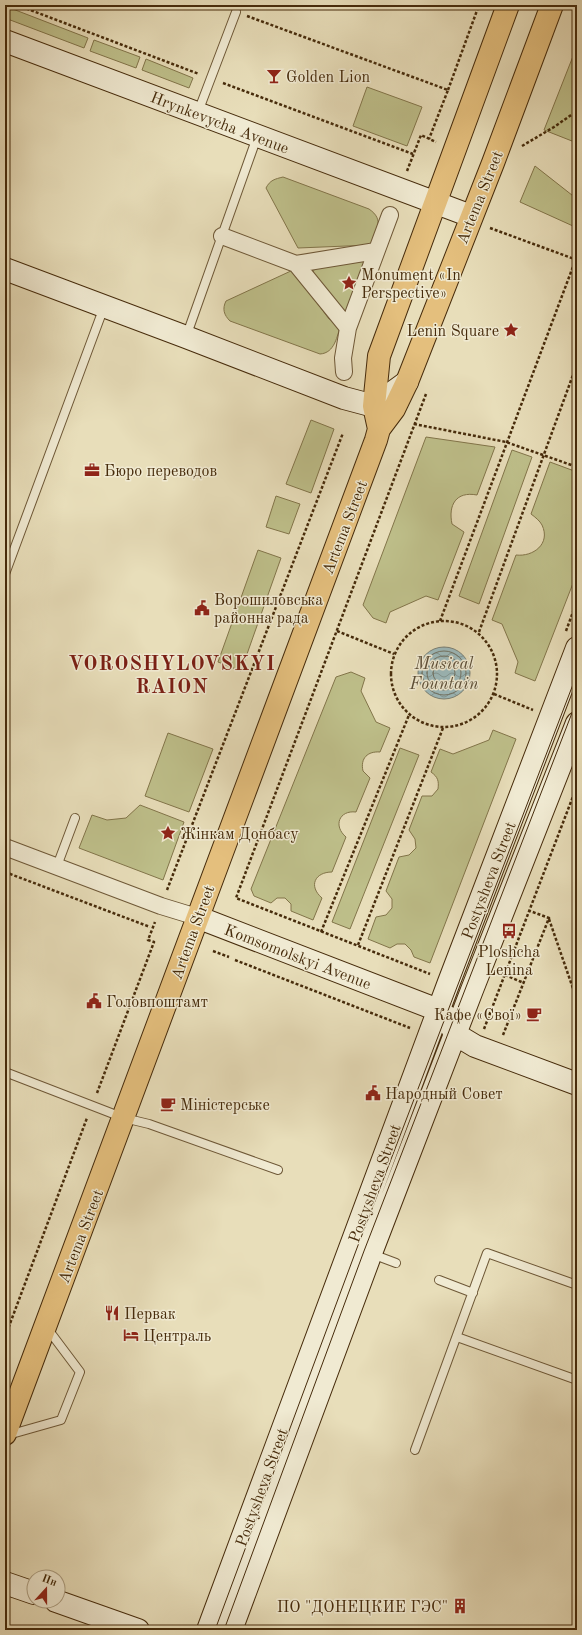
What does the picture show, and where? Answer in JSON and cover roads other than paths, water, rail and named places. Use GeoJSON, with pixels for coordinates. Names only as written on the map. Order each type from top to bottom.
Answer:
{"type":"FeatureCollection","features":[{"type":"Feature","properties":{"kind":"main road","name":"Artema Street"},"geometry":{"type":"LineString","coordinates":[[379,429],[374,406],[379,356],[508,5]]}},
{"type":"Feature","properties":{"kind":"main road","name":"Artema Street"},"geometry":{"type":"LineString","coordinates":[[5,1435],[379,429],[394,409],[407,382],[493,163],[552,5]]}},
{"type":"Feature","properties":{"kind":"street","name":"Hrynkevycha Avenue"},"geometry":{"type":"LineString","coordinates":[[5,41],[471,216]]}},
{"type":"Feature","properties":{"kind":"street"},"geometry":{"type":"LineString","coordinates":[[344,372],[343,358],[348,328],[390,215]]}},
{"type":"Feature","properties":{"kind":"street"},"geometry":{"type":"LineString","coordinates":[[222,236],[296,264],[348,328]]}},
{"type":"Feature","properties":{"kind":"street"},"geometry":{"type":"LineString","coordinates":[[296,264],[376,250]]}},
{"type":"Feature","properties":{"kind":"street"},"geometry":{"type":"LineString","coordinates":[[5,269],[344,398],[374,406],[407,382]]}},
{"type":"Feature","properties":{"kind":"street","name":"Postysheva Street"},"geometry":{"type":"LineString","coordinates":[[231,1630],[361,1250],[438,1010],[570,643]]}},
{"type":"Feature","properties":{"kind":"street","name":"Postysheva Street"},"geometry":{"type":"LineString","coordinates":[[208,1630],[361,1250],[455,1034],[577,723]]}},
{"type":"Feature","properties":{"kind":"street","name":"Komsomolskyi Avenue"},"geometry":{"type":"LineString","coordinates":[[5,847],[57,866],[159,912],[197,917],[438,1010],[446,1016],[455,1034]]}},
{"type":"Feature","properties":{"kind":"street"},"geometry":{"type":"LineString","coordinates":[[455,1034],[475,1046],[577,1084]]}},
{"type":"Feature","properties":{"kind":"street"},"geometry":{"type":"LineString","coordinates":[[5,1583],[26,1590]]}},
{"type":"Feature","properties":{"kind":"street"},"geometry":{"type":"LineString","coordinates":[[66,1605],[138,1630]]}},
{"type":"Feature","properties":{"kind":"lane"},"geometry":{"type":"LineString","coordinates":[[198,113],[236,12]]}},
{"type":"Feature","properties":{"kind":"lane"},"geometry":{"type":"LineString","coordinates":[[186,337],[258,136]]}},
{"type":"Feature","properties":{"kind":"lane"},"geometry":{"type":"LineString","coordinates":[[5,574],[104,307]]}},
{"type":"Feature","properties":{"kind":"lane"},"geometry":{"type":"LineString","coordinates":[[57,866],[75,818]]}},
{"type":"Feature","properties":{"kind":"lane"},"geometry":{"type":"LineString","coordinates":[[5,1072],[124,1118],[149,1124],[278,1170]]}},
{"type":"Feature","properties":{"kind":"lane"},"geometry":{"type":"LineString","coordinates":[[361,1250],[396,1263]]}},
{"type":"Feature","properties":{"kind":"lane"},"geometry":{"type":"LineString","coordinates":[[415,1450],[487,1253],[577,1285]]}},
{"type":"Feature","properties":{"kind":"lane"},"geometry":{"type":"LineString","coordinates":[[439,1280],[473,1293]]}},
{"type":"Feature","properties":{"kind":"lane"},"geometry":{"type":"LineString","coordinates":[[5,1435],[61,1420],[80,1372],[46,1326]]}},
{"type":"Feature","properties":{"kind":"lane"},"geometry":{"type":"LineString","coordinates":[[457,1336],[577,1380]]}},
{"type":"Feature","properties":{"kind":"water","name":"Musical Fountain"},"geometry":{"type":"Polygon","coordinates":[[[439,647],[449,647],[463,654],[470,668],[470,678],[463,692],[449,699],[439,699],[429,695],[422,688],[418,678],[418,668],[422,658],[429,651],[439,647]]]}},
{"type":"Feature","properties":{"kind":"tram line"},"geometry":{"type":"LineString","coordinates":[[215,1630],[357,1248],[577,674]]}},
{"type":"Feature","properties":{"kind":"tram line"},"geometry":{"type":"LineString","coordinates":[[224,1630],[364,1251],[577,700]]}},
{"type":"Feature","properties":{"kind":"place","name":"Golden Lion"},"geometry":{"type":"Point","coordinates":[274,76]}},
{"type":"Feature","properties":{"kind":"place","name":"Monument «In Perspective»"},"geometry":{"type":"Point","coordinates":[349,283]}},
{"type":"Feature","properties":{"kind":"place","name":"Lenin Square"},"geometry":{"type":"Point","coordinates":[511,330]}},
{"type":"Feature","properties":{"kind":"place","name":"Бюро переводов"},"geometry":{"type":"Point","coordinates":[92,470]}},
{"type":"Feature","properties":{"kind":"place","name":"Ворошиловська районна рада"},"geometry":{"type":"Point","coordinates":[202,608]}},
{"type":"Feature","properties":{"kind":"place","name":"Жінкам Донбасу"},"geometry":{"type":"Point","coordinates":[168,833]}},
{"type":"Feature","properties":{"kind":"place","name":"Ploshcha Lenina"},"geometry":{"type":"Point","coordinates":[509,931]}},
{"type":"Feature","properties":{"kind":"place","name":"Головпоштамт"},"geometry":{"type":"Point","coordinates":[94,1001]}},
{"type":"Feature","properties":{"kind":"place","name":"Кафе «Свої»"},"geometry":{"type":"Point","coordinates":[534,1014]}},
{"type":"Feature","properties":{"kind":"place","name":"Народный Совет"},"geometry":{"type":"Point","coordinates":[373,1093]}},
{"type":"Feature","properties":{"kind":"place","name":"Міністерське"},"geometry":{"type":"Point","coordinates":[168,1104]}},
{"type":"Feature","properties":{"kind":"place","name":"Первак"},"geometry":{"type":"Point","coordinates":[112,1313]}},
{"type":"Feature","properties":{"kind":"place","name":"Централь"},"geometry":{"type":"Point","coordinates":[131,1335]}},
{"type":"Feature","properties":{"kind":"place","name":"ПО \"ДОНЕЦКИЕ ГЭС\""},"geometry":{"type":"Point","coordinates":[460,1606]}},
{"type":"Feature","properties":{"kind":"district","name":"VOROSHYLOVSKYI RAION"},"geometry":{"type":"Point","coordinates":[172,674]}}]}
